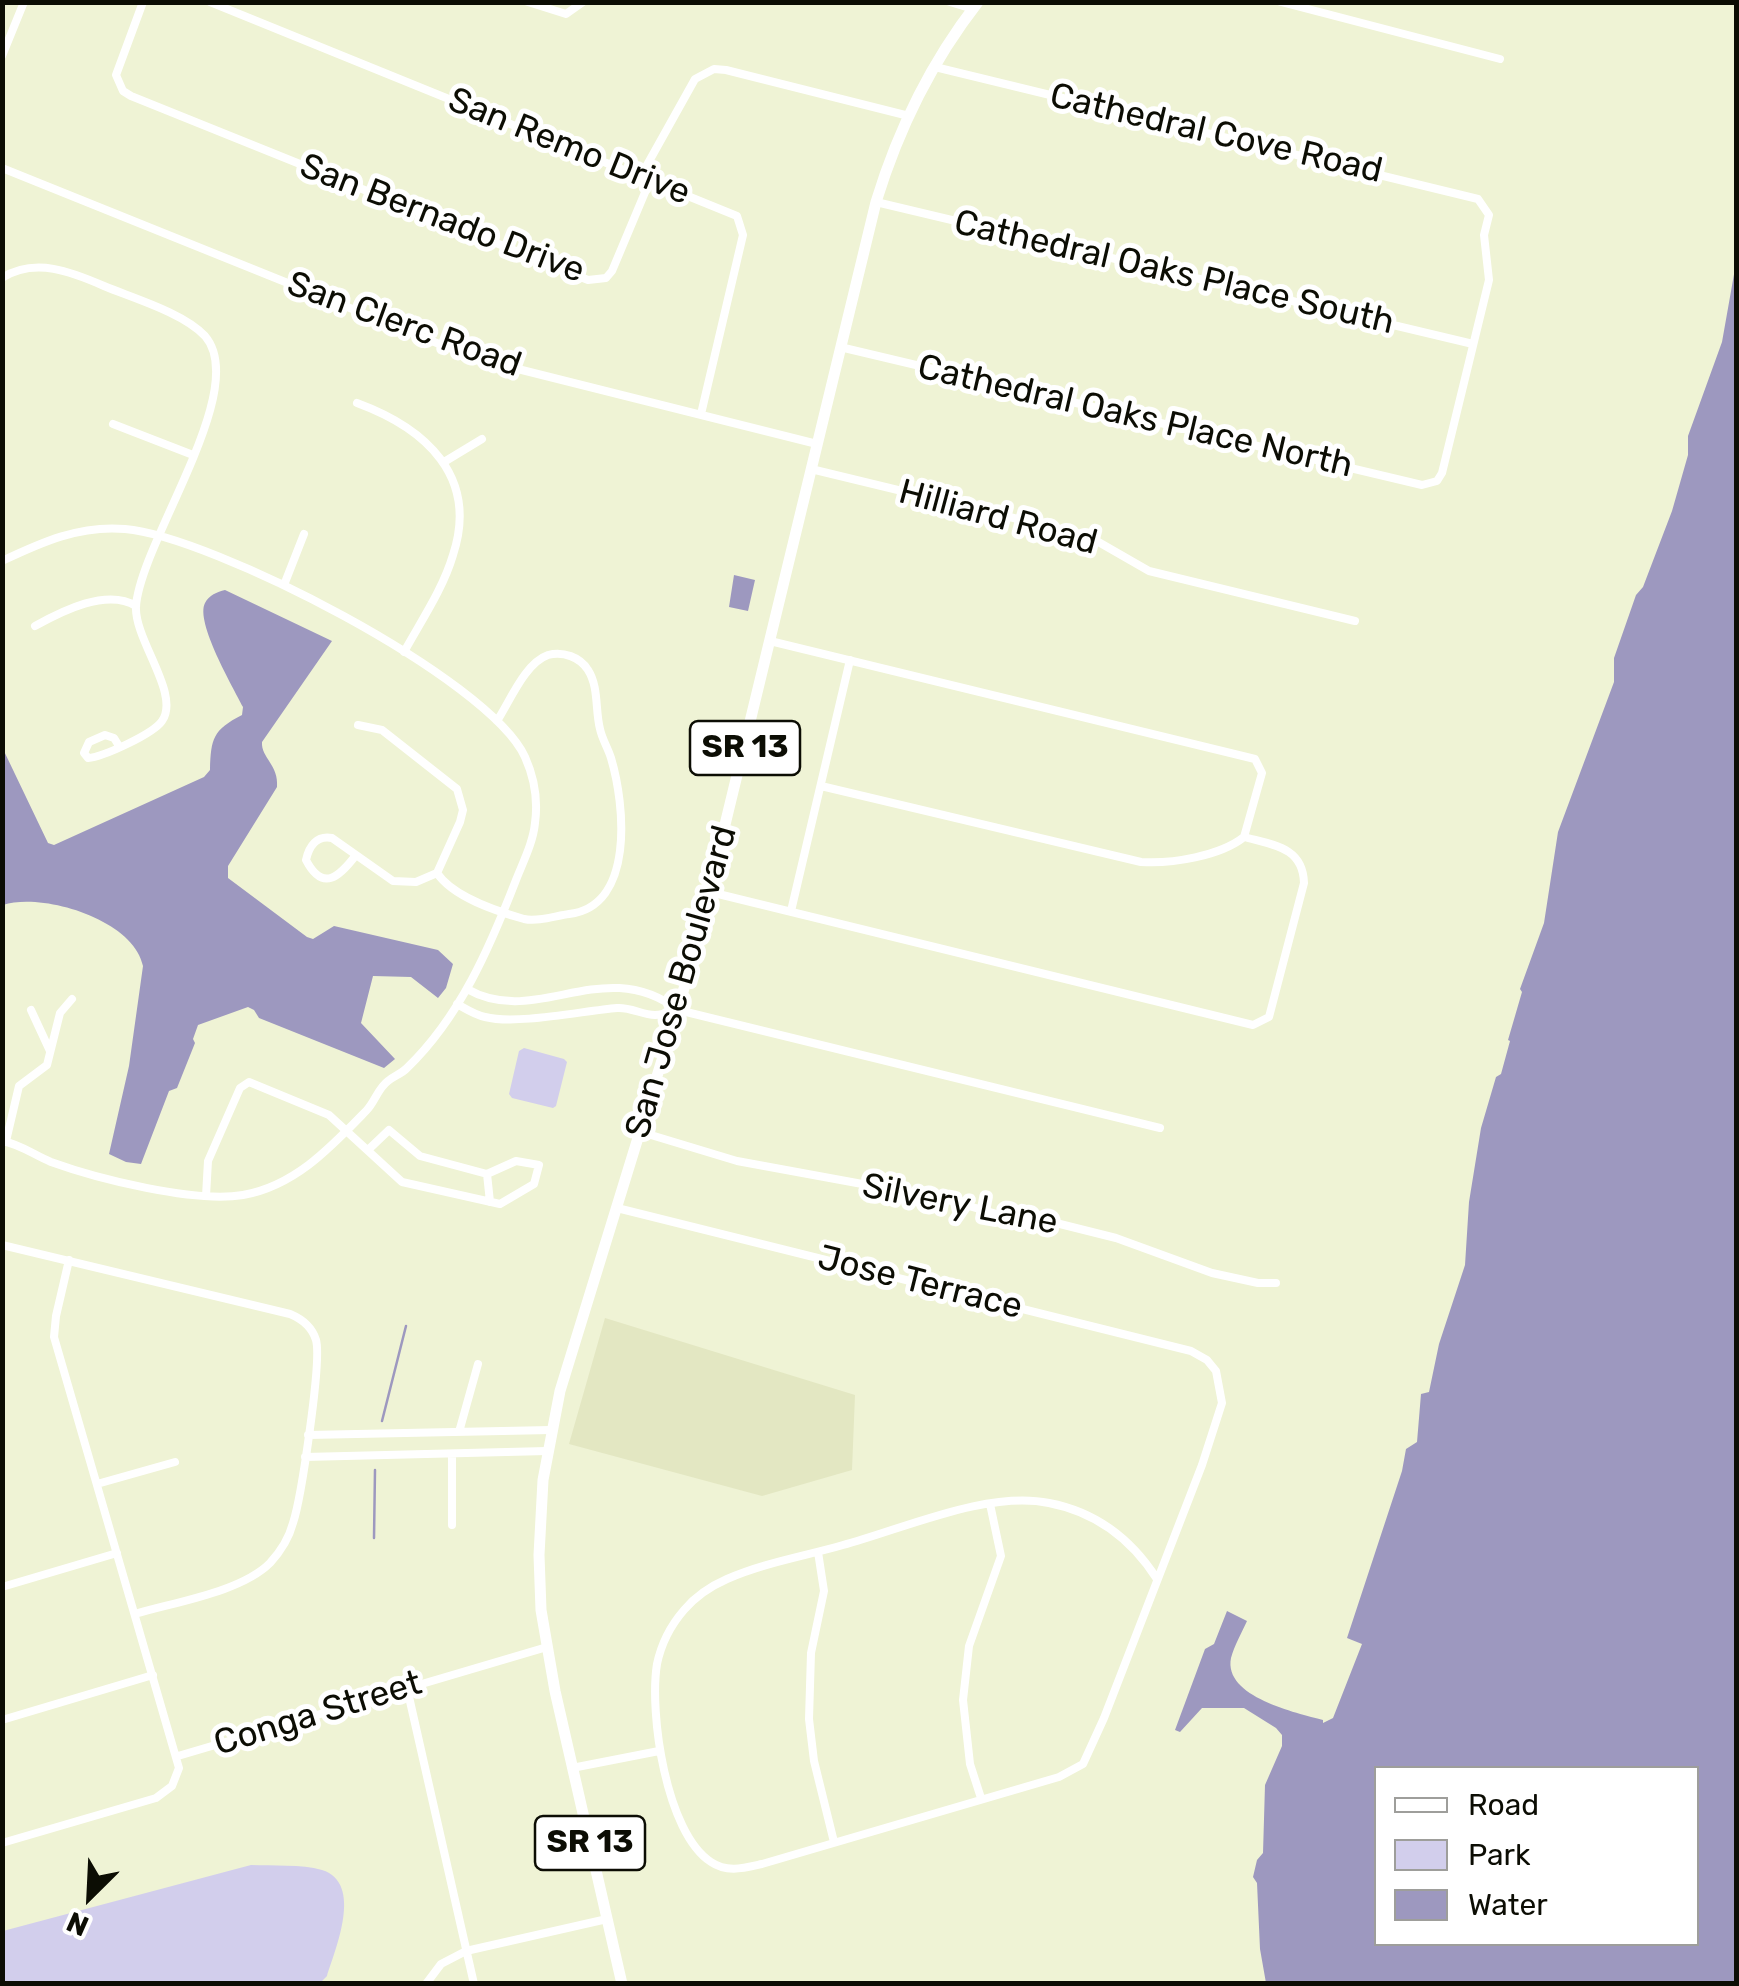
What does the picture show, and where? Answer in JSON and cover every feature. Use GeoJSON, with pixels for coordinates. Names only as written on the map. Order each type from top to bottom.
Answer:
{"type":"FeatureCollection","features":[{"type":"Feature","properties":{"kind":"main road","name":"San Jose Boulevard"},"geometry":{"type":"LineString","coordinates":[[622,1984],[547,1647],[538,1555],[550,1430],[710,892],[876,202],[909,116],[934,67],[976,6]]}},
{"type":"Feature","properties":{"kind":"street"},"geometry":{"type":"LineString","coordinates":[[2,56],[24,2]]}},
{"type":"Feature","properties":{"kind":"street","name":"San Bernado Drive"},"geometry":{"type":"LineString","coordinates":[[143,2],[116,75],[123,92],[588,280],[606,278],[612,271],[646,190],[647,165],[695,79],[714,69],[909,116]]}},
{"type":"Feature","properties":{"kind":"street","name":"San Remo Drive"},"geometry":{"type":"LineString","coordinates":[[210,2],[730,211],[742,225],[743,235],[701,414]]}},
{"type":"Feature","properties":{"kind":"street"},"geometry":{"type":"LineString","coordinates":[[528,2],[566,14],[583,2]]}},
{"type":"Feature","properties":{"kind":"street"},"geometry":{"type":"LineString","coordinates":[[950,2],[976,6]]}},
{"type":"Feature","properties":{"kind":"street"},"geometry":{"type":"LineString","coordinates":[[1282,2],[1500,59]]}},
{"type":"Feature","properties":{"kind":"street","name":"Cathedral Cove Road"},"geometry":{"type":"LineString","coordinates":[[934,67],[1470,195],[1484,205],[1488,215],[1484,235],[1489,280],[1473,344]]}},
{"type":"Feature","properties":{"kind":"street","name":"San Clerc Road"},"geometry":{"type":"LineString","coordinates":[[2,168],[474,358],[817,444]]}},
{"type":"Feature","properties":{"kind":"street","name":"Cathedral Oaks Place South"},"geometry":{"type":"LineString","coordinates":[[876,202],[1473,344]]}},
{"type":"Feature","properties":{"kind":"street"},"geometry":{"type":"LineString","coordinates":[[2,278],[28,268],[56,269],[86,278],[188,322],[216,354],[217,382],[204,430],[136,606],[140,632],[165,692],[166,708],[158,725],[120,746]]}},
{"type":"Feature","properties":{"kind":"street","name":"Cathedral Oaks Place North"},"geometry":{"type":"LineString","coordinates":[[840,347],[1430,486],[1442,473],[1473,344]]}},
{"type":"Feature","properties":{"kind":"street"},"geometry":{"type":"LineString","coordinates":[[357,403],[404,424],[428,443],[444,462],[458,501],[458,538],[446,572],[404,652]]}},
{"type":"Feature","properties":{"kind":"street"},"geometry":{"type":"LineString","coordinates":[[113,424],[193,456]]}},
{"type":"Feature","properties":{"kind":"street"},"geometry":{"type":"LineString","coordinates":[[444,462],[482,439]]}},
{"type":"Feature","properties":{"kind":"street","name":"Hilliard Road"},"geometry":{"type":"LineString","coordinates":[[811,469],[1088,536],[1150,571],[1355,621]]}},
{"type":"Feature","properties":{"kind":"street"},"geometry":{"type":"LineString","coordinates":[[2,562],[42,542],[84,530],[122,528],[161,534],[284,585],[340,612],[404,652],[497,721],[525,757],[536,798],[532,838],[504,911],[467,989],[406,1070],[387,1081],[368,1109],[310,1164],[284,1181],[240,1195],[206,1196],[151,1188],[53,1162],[4,1141],[19,1086],[47,1065],[60,1013],[72,999]]}},
{"type":"Feature","properties":{"kind":"street"},"geometry":{"type":"LineString","coordinates":[[284,585],[304,534]]}},
{"type":"Feature","properties":{"kind":"street"},"geometry":{"type":"LineString","coordinates":[[34,626],[85,604],[121,601],[136,606]]}},
{"type":"Feature","properties":{"kind":"street"},"geometry":{"type":"LineString","coordinates":[[770,642],[1249,757],[1255,759],[1262,773],[1244,837],[1194,856],[1142,862],[821,786]]}},
{"type":"Feature","properties":{"kind":"street"},"geometry":{"type":"LineString","coordinates":[[437,873],[454,890],[531,920],[584,912],[602,901],[613,881],[618,859],[618,792],[612,760],[598,725],[594,685],[582,662],[559,653],[545,656],[534,664],[497,721]]}},
{"type":"Feature","properties":{"kind":"street"},"geometry":{"type":"LineString","coordinates":[[791,911],[850,660]]}},
{"type":"Feature","properties":{"kind":"street"},"geometry":{"type":"LineString","coordinates":[[356,856],[341,875],[332,879],[324,878],[306,860],[315,841],[323,836],[332,838],[385,877],[406,883],[437,873],[462,810],[457,788],[382,730],[358,725]]}},
{"type":"Feature","properties":{"kind":"street"},"geometry":{"type":"LineString","coordinates":[[710,892],[1254,1024],[1270,1016],[1286,961],[1304,870],[1291,852],[1244,837]]}},
{"type":"Feature","properties":{"kind":"street"},"geometry":{"type":"LineString","coordinates":[[467,989],[492,1001],[523,1002],[610,985],[661,998],[678,1010],[1160,1128]]}},
{"type":"Feature","properties":{"kind":"street"},"geometry":{"type":"LineString","coordinates":[[568,992],[571,1013]]}},
{"type":"Feature","properties":{"kind":"street"},"geometry":{"type":"LineString","coordinates":[[523,1002],[525,1017]]}},
{"type":"Feature","properties":{"kind":"street"},"geometry":{"type":"LineString","coordinates":[[457,1004],[489,1018],[590,1014],[630,1008],[655,1015],[678,1010]]}},
{"type":"Feature","properties":{"kind":"street"},"geometry":{"type":"LineString","coordinates":[[31,1010],[50,1051]]}},
{"type":"Feature","properties":{"kind":"street"},"geometry":{"type":"LineString","coordinates":[[206,1196],[208,1161],[240,1088],[248,1082],[329,1115],[402,1182],[500,1204],[534,1184],[539,1165],[516,1161],[487,1174],[420,1156],[389,1130],[368,1150]]}},
{"type":"Feature","properties":{"kind":"street","name":"Silvery Lane"},"geometry":{"type":"LineString","coordinates":[[641,1132],[737,1161],[944,1199],[1004,1216],[1044,1220],[1116,1238],[1212,1273],[1276,1283]]}},
{"type":"Feature","properties":{"kind":"street"},"geometry":{"type":"LineString","coordinates":[[487,1174],[490,1202]]}},
{"type":"Feature","properties":{"kind":"street","name":"Jose Terrace"},"geometry":{"type":"LineString","coordinates":[[617,1208],[1191,1351],[1216,1371],[1222,1403],[1157,1579]]}},
{"type":"Feature","properties":{"kind":"street"},"geometry":{"type":"LineString","coordinates":[[2,1245],[290,1314],[300,1318],[313,1333],[317,1349],[308,1435],[292,1528],[285,1544],[267,1566],[236,1584],[135,1614]]}},
{"type":"Feature","properties":{"kind":"street"},"geometry":{"type":"LineString","coordinates":[[70,1260],[54,1337],[178,1756]]}},
{"type":"Feature","properties":{"kind":"street"},"geometry":{"type":"LineString","coordinates":[[460,1432],[478,1364]]}},
{"type":"Feature","properties":{"kind":"street"},"geometry":{"type":"LineString","coordinates":[[308,1435],[550,1430]]}},
{"type":"Feature","properties":{"kind":"street"},"geometry":{"type":"LineString","coordinates":[[304,1457],[547,1451]]}},
{"type":"Feature","properties":{"kind":"street"},"geometry":{"type":"LineString","coordinates":[[452,1454],[452,1525]]}},
{"type":"Feature","properties":{"kind":"street"},"geometry":{"type":"LineString","coordinates":[[97,1484],[175,1462]]}},
{"type":"Feature","properties":{"kind":"street"},"geometry":{"type":"LineString","coordinates":[[1014,1500],[1045,1502],[1110,1528],[1133,1547],[1157,1579],[1083,1764],[1060,1777],[737,1869],[715,1864],[700,1852],[680,1816],[659,1752],[657,1663],[678,1618],[691,1603],[724,1580],[1014,1500]]}},
{"type":"Feature","properties":{"kind":"street"},"geometry":{"type":"LineString","coordinates":[[981,1798],[967,1742],[964,1675],[977,1617],[996,1578],[1001,1556],[990,1504]]}},
{"type":"Feature","properties":{"kind":"street"},"geometry":{"type":"LineString","coordinates":[[818,1552],[824,1591],[811,1653],[809,1719],[814,1762],[834,1842]]}},
{"type":"Feature","properties":{"kind":"street"},"geometry":{"type":"LineString","coordinates":[[2,1587],[117,1553]]}},
{"type":"Feature","properties":{"kind":"street","name":"Conga Street"},"geometry":{"type":"LineString","coordinates":[[2,1844],[164,1794],[176,1778],[178,1756],[547,1647]]}},
{"type":"Feature","properties":{"kind":"street"},"geometry":{"type":"LineString","coordinates":[[2,1720],[153,1675]]}},
{"type":"Feature","properties":{"kind":"street"},"geometry":{"type":"LineString","coordinates":[[406,1688],[474,1984]]}},
{"type":"Feature","properties":{"kind":"street"},"geometry":{"type":"LineString","coordinates":[[572,1768],[659,1752]]}},
{"type":"Feature","properties":{"kind":"street"},"geometry":{"type":"LineString","coordinates":[[426,1984],[441,1964],[466,1951],[607,1919]]}},
{"type":"Feature","properties":{"kind":"shaded area"},"geometry":{"type":"Polygon","coordinates":[[[605,1318],[855,1395],[852,1470],[762,1496],[569,1444],[605,1318]]]}},
{"type":"Feature","properties":{"kind":"green space"},"geometry":{"type":"Polygon","coordinates":[[[524,1048],[567,1062],[553,1108],[509,1094],[519,1051],[524,1048]]]}},
{"type":"Feature","properties":{"kind":"green space"},"geometry":{"type":"Polygon","coordinates":[[[251,1865],[322,1870],[335,1877],[342,1888],[340,1934],[327,1976],[320,1983],[3,1983],[3,1931],[251,1865]]]}},
{"type":"Feature","properties":{"kind":"water"},"geometry":{"type":"Polygon","coordinates":[[[1736,263],[1736,1983],[1266,1983],[1257,1883],[1253,1877],[1263,1853],[1265,1785],[1282,1746],[1282,1735],[1244,1708],[1202,1708],[1180,1732],[1175,1730],[1205,1649],[1214,1644],[1227,1611],[1247,1621],[1231,1658],[1238,1683],[1280,1708],[1323,1723],[1333,1718],[1362,1644],[1347,1638],[1406,1449],[1417,1442],[1421,1394],[1429,1392],[1439,1344],[1465,1265],[1469,1202],[1481,1128],[1496,1077],[1501,1074],[1520,989],[1544,923],[1558,832],[1614,682],[1614,658],[1636,595],[1643,587],[1672,511],[1688,455],[1688,436],[1722,342],[1736,263]]]}},
{"type":"Feature","properties":{"kind":"water"},"geometry":{"type":"Polygon","coordinates":[[[734,575],[755,580],[748,611],[729,607],[734,575]]]}},
{"type":"Feature","properties":{"kind":"water"},"geometry":{"type":"Polygon","coordinates":[[[225,590],[332,641],[262,742],[277,787],[228,866],[228,878],[307,937],[313,939],[334,926],[438,950],[453,964],[446,988],[438,998],[411,977],[373,976],[361,1023],[395,1059],[384,1068],[259,1018],[248,1007],[198,1025],[177,1088],[169,1091],[141,1164],[126,1162],[109,1154],[129,1066],[143,966],[123,935],[85,913],[40,903],[3,905],[3,749],[48,843],[54,845],[204,777],[210,770],[216,736],[242,715],[243,707],[216,655],[203,612],[209,598],[225,590]]]}},
{"type":"Feature","properties":{"kind":"waterway"},"geometry":{"type":"LineString","coordinates":[[382,1421],[406,1326]]}},
{"type":"Feature","properties":{"kind":"waterway"},"geometry":{"type":"LineString","coordinates":[[374,1538],[375,1470]]}}]}
